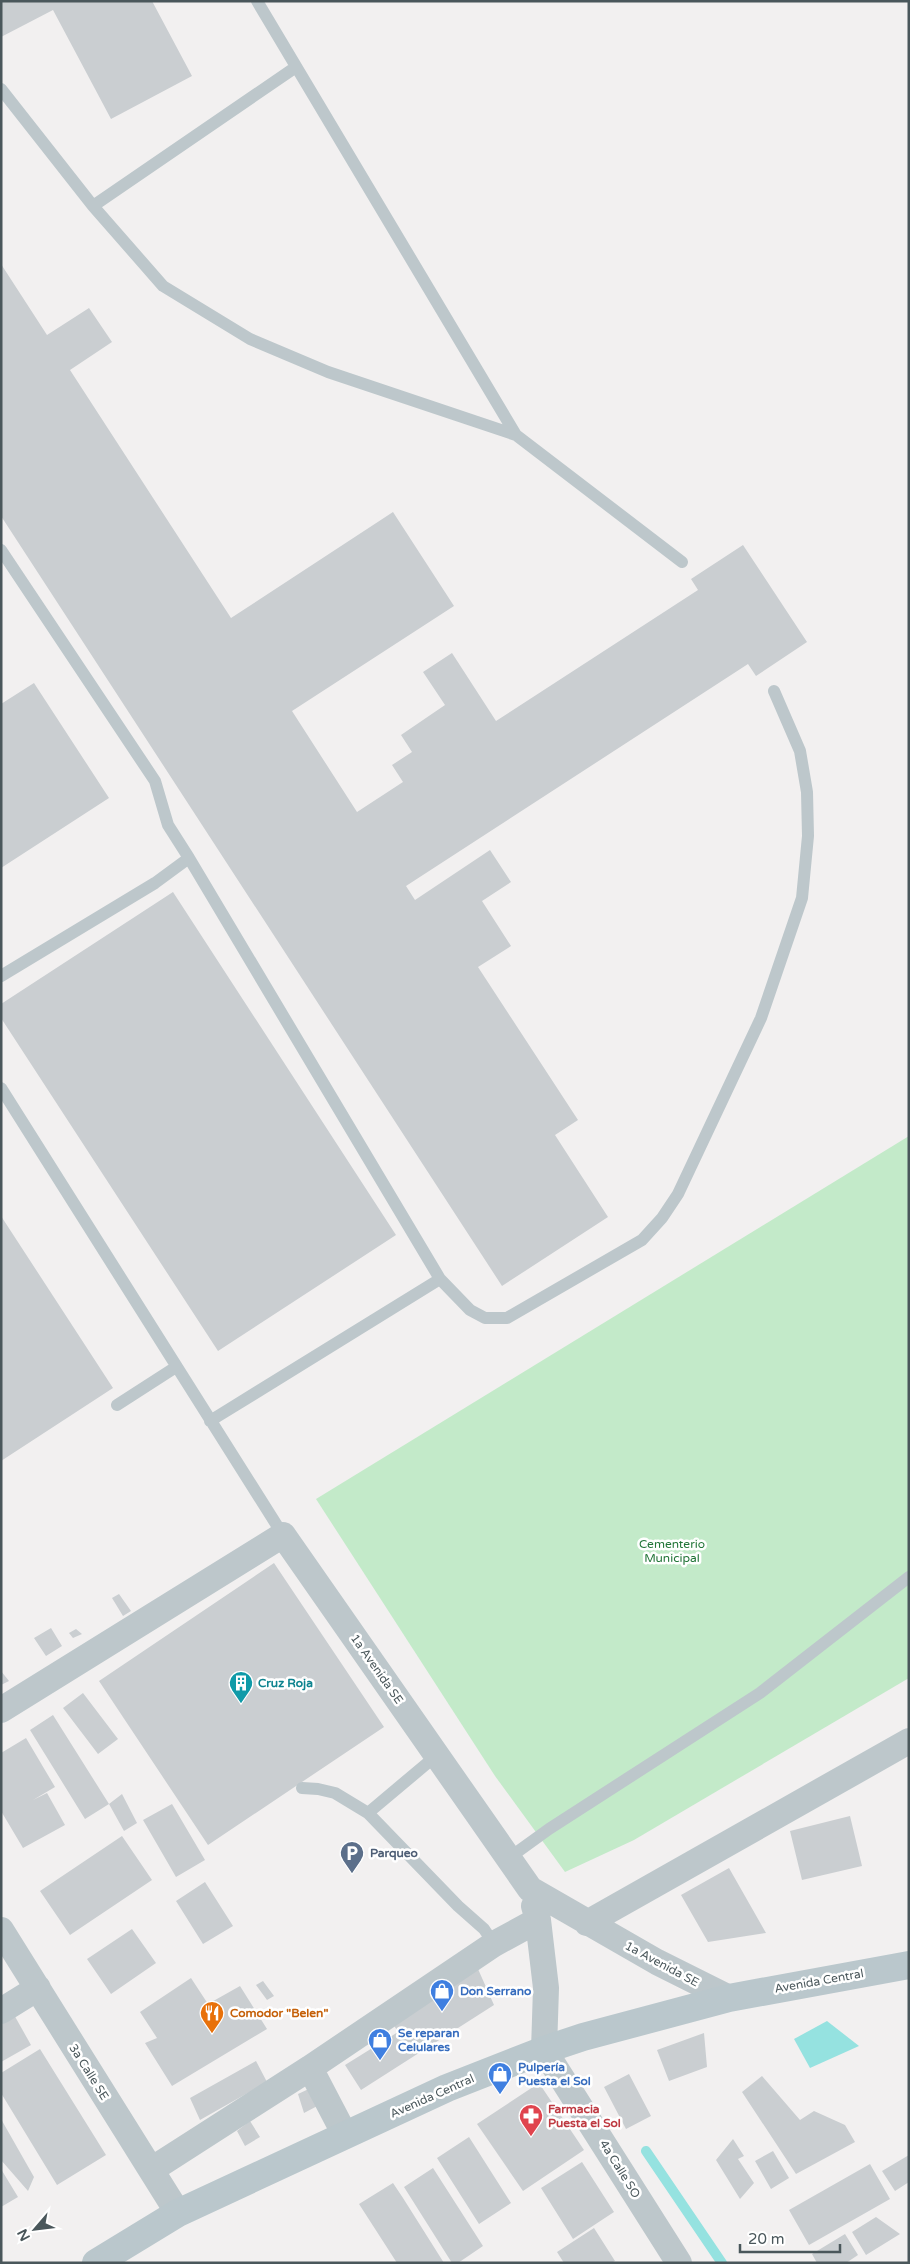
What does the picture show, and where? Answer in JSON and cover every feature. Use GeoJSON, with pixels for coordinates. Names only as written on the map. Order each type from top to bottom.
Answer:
{"type":"FeatureCollection","features":[{"type":"Feature","properties":{"kind":"main road","name":"Avenida Central"},"geometry":{"type":"LineString","coordinates":[[105,2260],[178,2213],[447,2088],[544,2050],[584,2037],[729,1998],[909,1965]]}},
{"type":"Feature","properties":{"kind":"street"},"geometry":{"type":"LineString","coordinates":[[1,1710],[284,1535]]}},
{"type":"Feature","properties":{"kind":"street","name":"1a Avenida SE"},"geometry":{"type":"LineString","coordinates":[[284,1535],[530,1889],[657,1962],[729,1998]]}},
{"type":"Feature","properties":{"kind":"street"},"geometry":{"type":"LineString","coordinates":[[587,1923],[909,1741]]}},
{"type":"Feature","properties":{"kind":"street"},"geometry":{"type":"LineString","coordinates":[[530,1889],[538,1920],[546,1988],[544,2050]]}},
{"type":"Feature","properties":{"kind":"street"},"geometry":{"type":"LineString","coordinates":[[150,2170],[310,2068],[494,1944],[538,1920]]}},
{"type":"Feature","properties":{"kind":"street","name":"3a Calle SE"},"geometry":{"type":"LineString","coordinates":[[1,1930],[178,2213]]}},
{"type":"Feature","properties":{"kind":"street"},"geometry":{"type":"LineString","coordinates":[[1,2011],[38,1988]]}},
{"type":"Feature","properties":{"kind":"street","name":"4a Calle SO"},"geometry":{"type":"LineString","coordinates":[[544,2050],[679,2263]]}},
{"type":"Feature","properties":{"kind":"street"},"geometry":{"type":"LineString","coordinates":[[310,2068],[345,2135]]}},
{"type":"Feature","properties":{"kind":"lane"},"geometry":{"type":"LineString","coordinates":[[257,1],[516,435]]}},
{"type":"Feature","properties":{"kind":"lane"},"geometry":{"type":"LineString","coordinates":[[93,206],[296,67]]}},
{"type":"Feature","properties":{"kind":"lane"},"geometry":{"type":"LineString","coordinates":[[1,89],[93,206],[163,286],[250,339],[328,372],[516,435],[682,562]]}},
{"type":"Feature","properties":{"kind":"lane"},"geometry":{"type":"LineString","coordinates":[[1,550],[155,781],[168,825],[440,1279],[470,1310],[486,1318],[507,1318],[642,1240],[662,1218],[678,1194],[761,1018],[802,898],[808,836],[807,792],[800,751],[774,691]]}},
{"type":"Feature","properties":{"kind":"lane"},"geometry":{"type":"LineString","coordinates":[[1,976],[155,883],[189,858]]}},
{"type":"Feature","properties":{"kind":"lane"},"geometry":{"type":"LineString","coordinates":[[1,1088],[210,1422],[284,1535]]}},
{"type":"Feature","properties":{"kind":"lane"},"geometry":{"type":"LineString","coordinates":[[210,1422],[440,1279]]}},
{"type":"Feature","properties":{"kind":"lane"},"geometry":{"type":"LineString","coordinates":[[116,1406],[176,1367]]}},
{"type":"Feature","properties":{"kind":"lane"},"geometry":{"type":"LineString","coordinates":[[509,1858],[550,1829],[760,1693],[909,1577]]}},
{"type":"Feature","properties":{"kind":"lane"},"geometry":{"type":"LineString","coordinates":[[368,1814],[437,1755]]}},
{"type":"Feature","properties":{"kind":"lane"},"geometry":{"type":"LineString","coordinates":[[302,1788],[318,1788],[335,1793],[368,1814],[458,1906],[484,1929],[494,1944]]}},
{"type":"Feature","properties":{"kind":"green space","name":"Cementerio Municipal"},"geometry":{"type":"Polygon","coordinates":[[[909,1136],[909,1678],[634,1840],[565,1872],[495,1776],[316,1499],[909,1136]]]}},
{"type":"Feature","properties":{"kind":"water"},"geometry":{"type":"Polygon","coordinates":[[[827,2021],[859,2046],[810,2068],[794,2039],[827,2021]]]}},
{"type":"Feature","properties":{"kind":"building"},"geometry":{"type":"Polygon","coordinates":[[[1,1],[152,1],[192,76],[111,119],[53,10],[1,37],[1,1]]]}},
{"type":"Feature","properties":{"kind":"building"},"geometry":{"type":"Polygon","coordinates":[[[1,264],[47,335],[89,308],[112,342],[70,370],[231,618],[393,512],[454,606],[292,711],[357,812],[403,782],[392,765],[412,752],[401,735],[445,705],[423,672],[452,653],[496,721],[698,590],[691,579],[743,545],[807,642],[756,676],[748,664],[406,886],[415,900],[490,850],[511,882],[482,901],[511,946],[478,967],[578,1120],[555,1135],[608,1217],[502,1286],[1,516],[1,264]]]}},
{"type":"Feature","properties":{"kind":"building"},"geometry":{"type":"Polygon","coordinates":[[[34,683],[109,798],[1,868],[1,704],[34,683]]]}},
{"type":"Feature","properties":{"kind":"building"},"geometry":{"type":"Polygon","coordinates":[[[173,892],[396,1235],[218,1351],[1,1018],[1,1004],[173,892]]]}},
{"type":"Feature","properties":{"kind":"building"},"geometry":{"type":"Polygon","coordinates":[[[1,1216],[113,1388],[1,1461],[1,1216]]]}},
{"type":"Feature","properties":{"kind":"building","name":"Cruz Roja"},"geometry":{"type":"Polygon","coordinates":[[[274,1563],[384,1727],[208,1845],[99,1681],[274,1563]]]}},
{"type":"Feature","properties":{"kind":"building"},"geometry":{"type":"Polygon","coordinates":[[[119,1594],[131,1611],[123,1616],[112,1598],[119,1594]]]}},
{"type":"Feature","properties":{"kind":"building"},"geometry":{"type":"Polygon","coordinates":[[[51,1628],[62,1646],[46,1656],[34,1638],[51,1628]]]}},
{"type":"Feature","properties":{"kind":"building"},"geometry":{"type":"Polygon","coordinates":[[[76,1629],[82,1634],[73,1638],[69,1633],[76,1629]]]}},
{"type":"Feature","properties":{"kind":"building"},"geometry":{"type":"Polygon","coordinates":[[[1,1671],[9,1681],[1,1685],[1,1671]]]}},
{"type":"Feature","properties":{"kind":"building"},"geometry":{"type":"Polygon","coordinates":[[[83,1693],[118,1739],[98,1754],[63,1708],[83,1693]]]}},
{"type":"Feature","properties":{"kind":"building"},"geometry":{"type":"Polygon","coordinates":[[[53,1715],[109,1804],[85,1819],[30,1730],[53,1715]]]}},
{"type":"Feature","properties":{"kind":"building"},"geometry":{"type":"Polygon","coordinates":[[[26,1738],[55,1787],[33,1800],[47,1793],[65,1825],[23,1848],[1,1811],[1,1753],[26,1738]]]}},
{"type":"Feature","properties":{"kind":"building"},"geometry":{"type":"Polygon","coordinates":[[[122,1794],[137,1823],[124,1831],[109,1804],[122,1794]]]}},
{"type":"Feature","properties":{"kind":"building"},"geometry":{"type":"Polygon","coordinates":[[[172,1804],[205,1860],[176,1877],[143,1820],[172,1804]]]}},
{"type":"Feature","properties":{"kind":"building"},"geometry":{"type":"Polygon","coordinates":[[[850,1816],[862,1866],[802,1880],[790,1831],[850,1816]]]}},
{"type":"Feature","properties":{"kind":"building"},"geometry":{"type":"Polygon","coordinates":[[[122,1836],[152,1880],[70,1935],[40,1891],[122,1836]]]}},
{"type":"Feature","properties":{"kind":"building"},"geometry":{"type":"Polygon","coordinates":[[[729,1868],[766,1933],[708,1942],[681,1895],[729,1868]]]}},
{"type":"Feature","properties":{"kind":"building"},"geometry":{"type":"Polygon","coordinates":[[[205,1882],[233,1926],[203,1944],[176,1901],[205,1882]]]}},
{"type":"Feature","properties":{"kind":"building"},"geometry":{"type":"Polygon","coordinates":[[[132,1929],[156,1963],[111,1994],[87,1959],[132,1929]]]}},
{"type":"Feature","properties":{"kind":"building","name":"Don Serrano"},"geometry":{"type":"Polygon","coordinates":[[[474,1960],[494,2005],[361,2090],[345,2065],[398,2032],[390,2019],[474,1960]]]}},
{"type":"Feature","properties":{"kind":"building","name":"Comodor \"Belen\""},"geometry":{"type":"Polygon","coordinates":[[[191,1978],[208,2004],[240,1986],[267,2029],[172,2086],[145,2043],[157,2038],[140,2012],[191,1978]]]}},
{"type":"Feature","properties":{"kind":"building"},"geometry":{"type":"Polygon","coordinates":[[[263,1981],[274,1996],[267,2000],[256,1985],[263,1981]]]}},
{"type":"Feature","properties":{"kind":"building"},"geometry":{"type":"Polygon","coordinates":[[[13,2013],[31,2045],[1,2062],[1,2019],[13,2013]]]}},
{"type":"Feature","properties":{"kind":"building"},"geometry":{"type":"Polygon","coordinates":[[[704,2033],[707,2067],[669,2081],[657,2050],[704,2033]]]}},
{"type":"Feature","properties":{"kind":"building"},"geometry":{"type":"Polygon","coordinates":[[[40,2049],[106,2155],[57,2185],[1,2093],[1,2073],[40,2049]]]}},
{"type":"Feature","properties":{"kind":"building"},"geometry":{"type":"Polygon","coordinates":[[[256,2061],[267,2082],[200,2120],[190,2098],[256,2061]]]}},
{"type":"Feature","properties":{"kind":"building"},"geometry":{"type":"Polygon","coordinates":[[[629,2074],[651,2116],[626,2129],[604,2087],[629,2074]]]}},
{"type":"Feature","properties":{"kind":"building"},"geometry":{"type":"Polygon","coordinates":[[[762,2076],[800,2120],[814,2111],[845,2125],[855,2142],[796,2174],[742,2092],[762,2076]]]}},
{"type":"Feature","properties":{"kind":"building","name":"Farmacia Puesta el Sol"},"geometry":{"type":"Polygon","coordinates":[[[539,2083],[584,2150],[523,2191],[477,2124],[539,2083]]]}},
{"type":"Feature","properties":{"kind":"building"},"geometry":{"type":"Polygon","coordinates":[[[313,2087],[323,2103],[304,2113],[298,2094],[313,2087]]]}},
{"type":"Feature","properties":{"kind":"building"},"geometry":{"type":"Polygon","coordinates":[[[1,2119],[34,2177],[28,2191],[1,2160],[1,2119]]]}},
{"type":"Feature","properties":{"kind":"building"},"geometry":{"type":"Polygon","coordinates":[[[250,2121],[260,2137],[245,2146],[237,2131],[250,2121]]]}},
{"type":"Feature","properties":{"kind":"building"},"geometry":{"type":"Polygon","coordinates":[[[469,2137],[511,2203],[479,2224],[437,2158],[469,2137]]]}},
{"type":"Feature","properties":{"kind":"building"},"geometry":{"type":"Polygon","coordinates":[[[733,2139],[744,2156],[738,2159],[754,2183],[740,2199],[716,2160],[733,2139]]]}},
{"type":"Feature","properties":{"kind":"building"},"geometry":{"type":"Polygon","coordinates":[[[773,2151],[789,2178],[771,2189],[755,2161],[773,2151]]]}},
{"type":"Feature","properties":{"kind":"building"},"geometry":{"type":"Polygon","coordinates":[[[909,2155],[909,2182],[895,2191],[882,2171],[909,2155]]]}},
{"type":"Feature","properties":{"kind":"building"},"geometry":{"type":"Polygon","coordinates":[[[582,2162],[614,2212],[573,2239],[541,2188],[582,2162]]]}},
{"type":"Feature","properties":{"kind":"building"},"geometry":{"type":"Polygon","coordinates":[[[870,2164],[890,2199],[809,2245],[789,2210],[870,2164]]]}},
{"type":"Feature","properties":{"kind":"building"},"geometry":{"type":"Polygon","coordinates":[[[433,2168],[483,2246],[458,2263],[452,2263],[404,2187],[433,2168]]]}},
{"type":"Feature","properties":{"kind":"building"},"geometry":{"type":"Polygon","coordinates":[[[1,2169],[18,2197],[1,2207],[1,2169]]]}},
{"type":"Feature","properties":{"kind":"building"},"geometry":{"type":"Polygon","coordinates":[[[393,2183],[444,2263],[397,2263],[359,2204],[393,2183]]]}},
{"type":"Feature","properties":{"kind":"building"},"geometry":{"type":"Polygon","coordinates":[[[876,2217],[900,2234],[866,2255],[852,2232],[876,2217]]]}},
{"type":"Feature","properties":{"kind":"building"},"geometry":{"type":"Polygon","coordinates":[[[594,2228],[615,2261],[611,2263],[564,2263],[557,2252],[594,2228]]]}},
{"type":"Feature","properties":{"kind":"building"},"geometry":{"type":"Polygon","coordinates":[[[845,2234],[858,2255],[846,2263],[817,2263],[812,2254],[845,2234]]]}},
{"type":"Feature","properties":{"kind":"waterway"},"geometry":{"type":"LineString","coordinates":[[646,2151],[722,2263]]}},
{"type":"Feature","properties":{"kind":"place","name":"Cruz Roja"},"geometry":{"type":"Point","coordinates":[241,1704]}},
{"type":"Feature","properties":{"kind":"place","name":"Parqueo"},"geometry":{"type":"Point","coordinates":[352,1874]}},
{"type":"Feature","properties":{"kind":"place","name":"Don Serrano"},"geometry":{"type":"Point","coordinates":[442,2012]}},
{"type":"Feature","properties":{"kind":"place","name":"Comodor \"Belen\""},"geometry":{"type":"Point","coordinates":[212,2034]}},
{"type":"Feature","properties":{"kind":"place","name":"Se reparan Celulares"},"geometry":{"type":"Point","coordinates":[380,2061]}},
{"type":"Feature","properties":{"kind":"place","name":"Pulpería Puesta el Sol"},"geometry":{"type":"Point","coordinates":[500,2095]}},
{"type":"Feature","properties":{"kind":"place","name":"Farmacia Puesta el Sol"},"geometry":{"type":"Point","coordinates":[531,2137]}}]}
